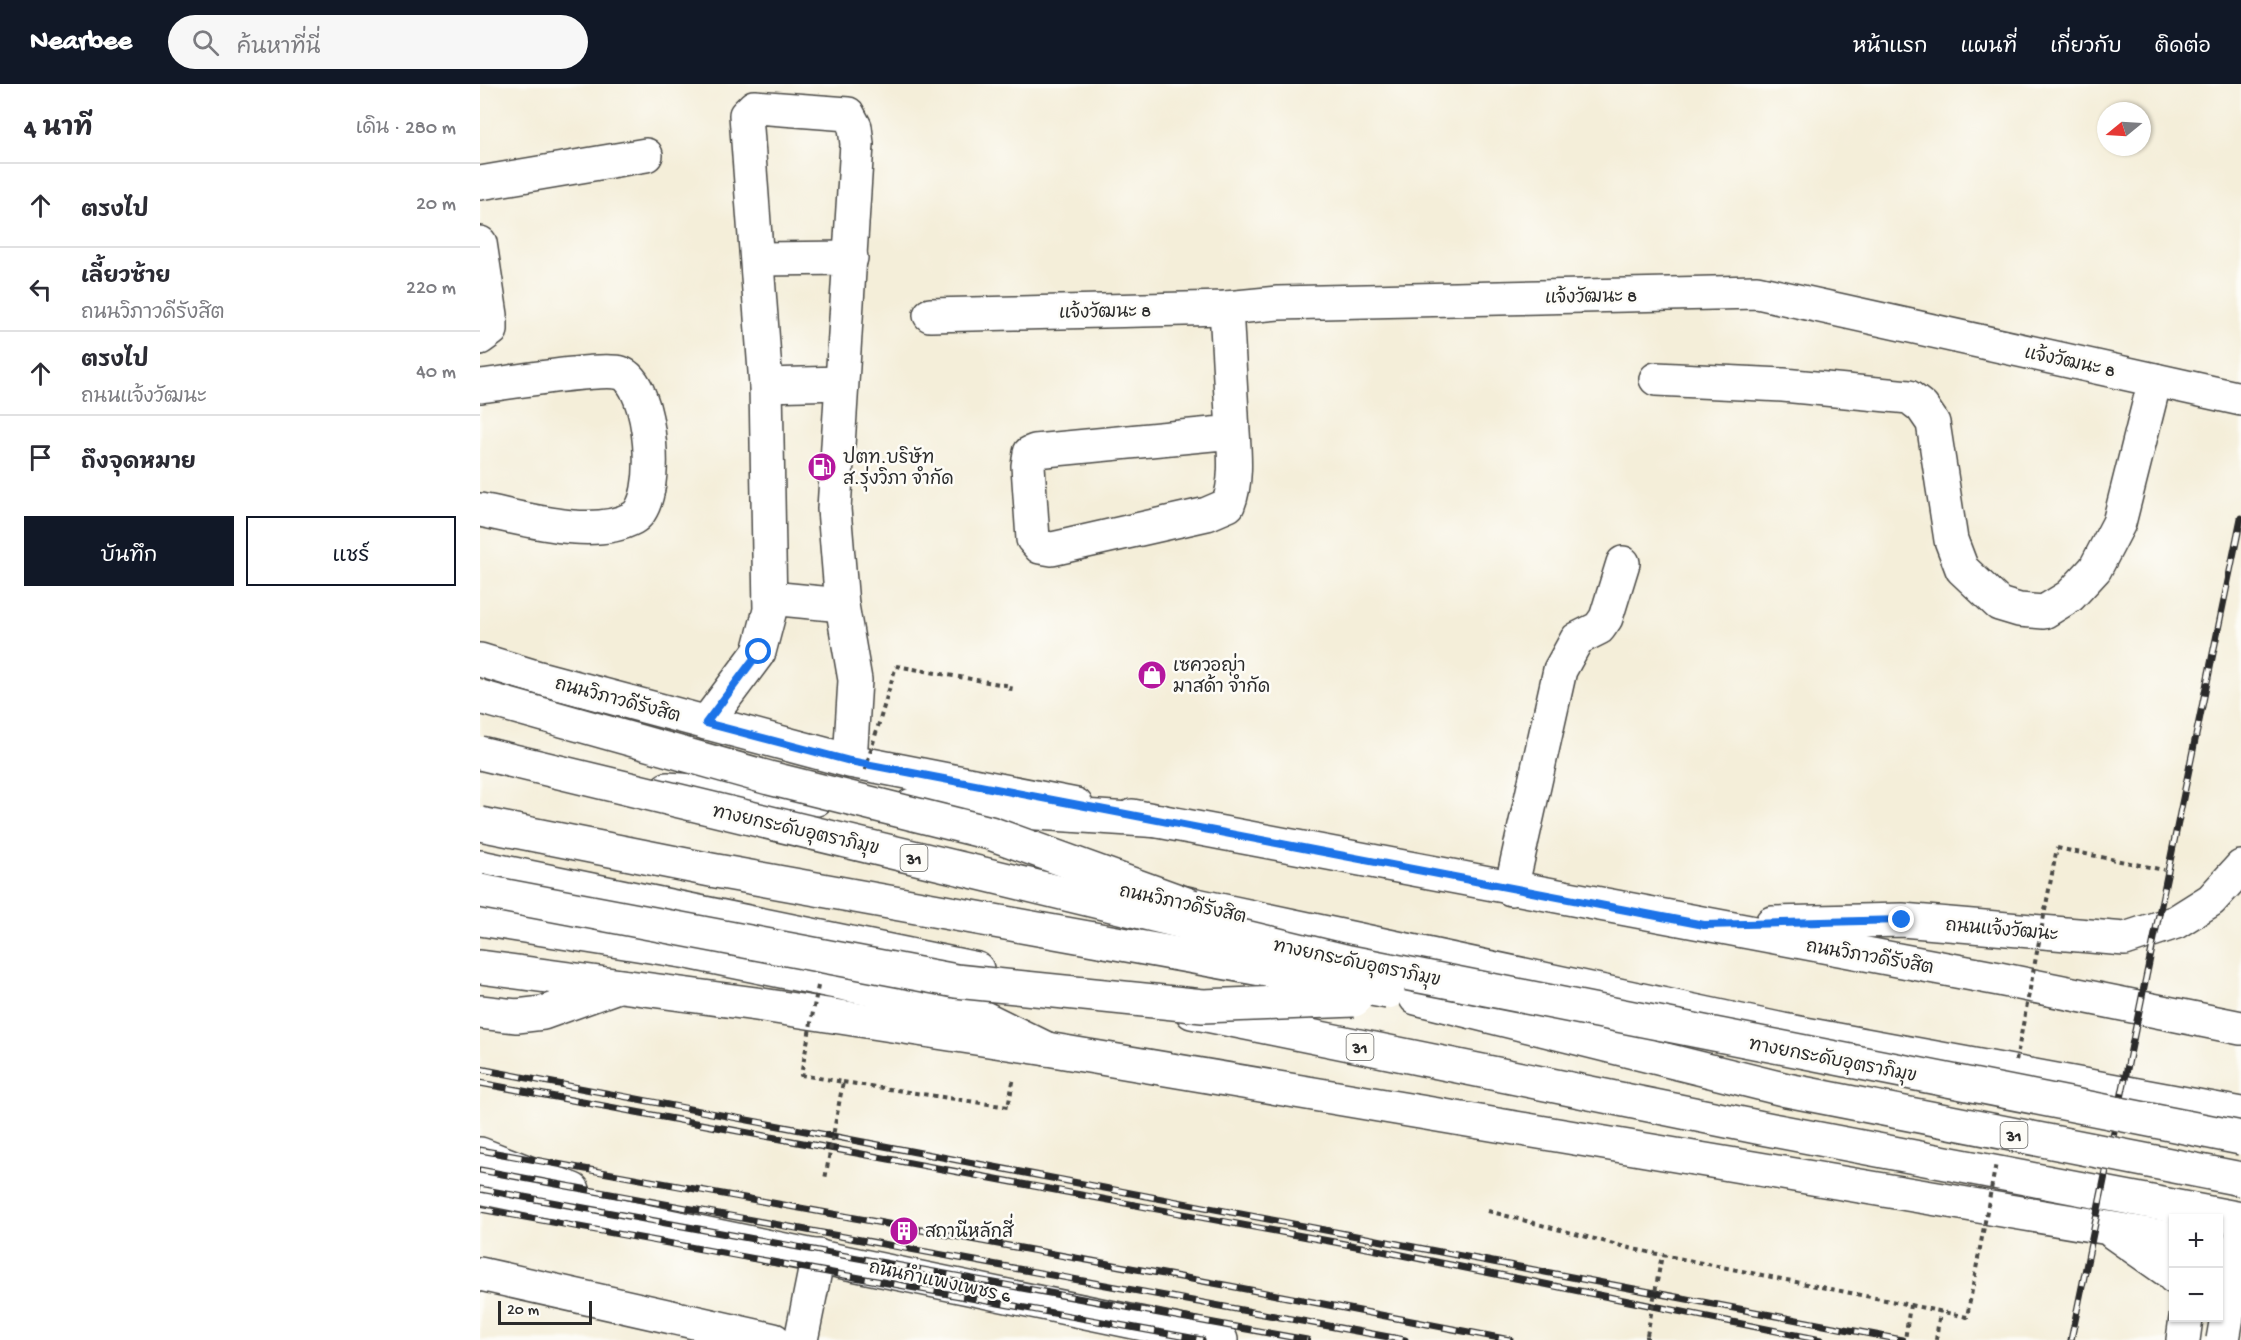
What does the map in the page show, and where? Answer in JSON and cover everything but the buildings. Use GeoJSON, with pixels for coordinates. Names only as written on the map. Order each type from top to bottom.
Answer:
{"type":"FeatureCollection","features":[{"type":"Feature","properties":{"kind":"main road"},"geometry":{"type":"LineString","coordinates":[[706,723],[759,652],[770,610],[766,385],[759,259],[746,115],[754,107],[848,114],[855,127],[857,144],[834,509],[842,605],[855,680],[850,761]]}},
{"type":"Feature","properties":{"kind":"main road"},"geometry":{"type":"LineString","coordinates":[[480,183],[646,155]]}},
{"type":"Feature","properties":{"kind":"main road"},"geometry":{"type":"LineString","coordinates":[[480,243],[491,315],[491,330],[480,338]]}},
{"type":"Feature","properties":{"kind":"main road"},"geometry":{"type":"LineString","coordinates":[[759,259],[851,258]]}},
{"type":"Feature","properties":{"kind":"main road","name":"แจ้งวัฒนะ 8"},"geometry":{"type":"LineString","coordinates":[[930,315],[1227,308],[1278,303],[1757,292],[2241,399]]}},
{"type":"Feature","properties":{"kind":"main road"},"geometry":{"type":"LineString","coordinates":[[1227,308],[1233,432],[1233,491],[1228,505],[1218,511],[1052,549],[1040,547],[1033,539],[1028,466],[1030,453],[1233,432]]}},
{"type":"Feature","properties":{"kind":"main road"},"geometry":{"type":"LineString","coordinates":[[480,386],[597,373],[623,374],[632,378],[642,404],[650,449],[647,498],[642,511],[619,524],[577,527],[480,510]]}},
{"type":"Feature","properties":{"kind":"main road"},"geometry":{"type":"LineString","coordinates":[[1656,379],[1782,385],[1908,397],[1922,407],[1933,423],[1951,540],[1962,569],[1999,604],[2019,610],[2044,612],[2070,596],[2095,569],[2119,523],[2155,380]]}},
{"type":"Feature","properties":{"kind":"main road"},"geometry":{"type":"LineString","coordinates":[[766,385],[841,383]]}},
{"type":"Feature","properties":{"kind":"main road"},"geometry":{"type":"LineString","coordinates":[[1511,889],[1560,670],[1576,639],[1599,628],[1606,618],[1623,563]]}},
{"type":"Feature","properties":{"kind":"main road"},"geometry":{"type":"LineString","coordinates":[[770,598],[842,605]]}},
{"type":"Feature","properties":{"kind":"main road","name":"ถนนวิภาวดีรังสิต"},"geometry":{"type":"LineString","coordinates":[[480,660],[850,761],[1511,889],[1999,979],[2241,1028]]}},
{"type":"Feature","properties":{"kind":"main road"},"geometry":{"type":"LineString","coordinates":[[480,697],[769,777],[990,833],[1349,962]]}},
{"type":"Feature","properties":{"kind":"main road","name":"ถนนวิภาวดีรังสิต"},"geometry":{"type":"LineString","coordinates":[[480,752],[1783,1030],[2241,1114]]}},
{"type":"Feature","properties":{"kind":"main road","name":"ทางยกระดับอุตราภิมุข"},"geometry":{"type":"LineString","coordinates":[[480,752],[1349,962],[2241,1138]]}},
{"type":"Feature","properties":{"kind":"main road"},"geometry":{"type":"LineString","coordinates":[[641,787],[1161,821]]}},
{"type":"Feature","properties":{"kind":"main road","name":"ทางยกระดับอุตราภิมุข"},"geometry":{"type":"LineString","coordinates":[[480,824],[711,870],[1416,998],[1787,1090],[2241,1179]]}},
{"type":"Feature","properties":{"kind":"main road","name":"31"},"geometry":{"type":"LineString","coordinates":[[480,867],[1762,1128],[2241,1219]]}},
{"type":"Feature","properties":{"kind":"main road","name":"ถนนแจ้งวัฒนะ"},"geometry":{"type":"LineString","coordinates":[[1704,925],[1902,920],[2125,939],[2176,922],[2194,911],[2211,900],[2241,867]]}},
{"type":"Feature","properties":{"kind":"main road"},"geometry":{"type":"LineString","coordinates":[[480,891],[956,981],[1203,1005],[1416,998]]}},
{"type":"Feature","properties":{"kind":"main road"},"geometry":{"type":"LineString","coordinates":[[713,915],[900,995]]}},
{"type":"Feature","properties":{"kind":"main road"},"geometry":{"type":"LineString","coordinates":[[480,919],[688,952],[900,995],[978,1015],[1047,1049]]}},
{"type":"Feature","properties":{"kind":"main road"},"geometry":{"type":"LineString","coordinates":[[480,967],[619,985],[1047,1049],[2169,1238]]}},
{"type":"Feature","properties":{"kind":"main road"},"geometry":{"type":"LineString","coordinates":[[480,1012],[517,1016],[543,1013],[619,985]]}},
{"type":"Feature","properties":{"kind":"main road","name":"ถนนกำแพงเพชร 6"},"geometry":{"type":"LineString","coordinates":[[480,1154],[659,1223]]}},
{"type":"Feature","properties":{"kind":"main road","name":"ถนนกำแพงเพชร 6"},"geometry":{"type":"LineString","coordinates":[[480,1187],[1221,1340]]}},
{"type":"Feature","properties":{"kind":"main road"},"geometry":{"type":"LineString","coordinates":[[2106,1226],[2169,1272]]}},
{"type":"Feature","properties":{"kind":"main road"},"geometry":{"type":"LineString","coordinates":[[2223,1340],[2241,1236]]}},
{"type":"Feature","properties":{"kind":"main road"},"geometry":{"type":"LineString","coordinates":[[2223,1248],[2241,1251]]}},
{"type":"Feature","properties":{"kind":"main road"},"geometry":{"type":"LineString","coordinates":[[801,1340],[818,1256]]}},
{"type":"Feature","properties":{"kind":"main road"},"geometry":{"type":"LineString","coordinates":[[480,1274],[774,1340]]}},
{"type":"Feature","properties":{"kind":"main road"},"geometry":{"type":"LineString","coordinates":[[2184,1340],[2186,1322]]}},
{"type":"Feature","properties":{"kind":"path"},"geometry":{"type":"LineString","coordinates":[[896,666],[1011,686],[1010,692]]}},
{"type":"Feature","properties":{"kind":"path"},"geometry":{"type":"LineString","coordinates":[[2057,848],[2164,870]]}},
{"type":"Feature","properties":{"kind":"path"},"geometry":{"type":"LineString","coordinates":[[843,1082],[1008,1107]]}},
{"type":"Feature","properties":{"kind":"path"},"geometry":{"type":"LineString","coordinates":[[1488,1211],[1662,1255],[1910,1305],[1905,1340]]}},
{"type":"Feature","properties":{"kind":"path"},"geometry":{"type":"LineString","coordinates":[[1647,1337],[1662,1255]]}},
{"type":"Feature","properties":{"kind":"path"},"geometry":{"type":"LineString","coordinates":[[1935,1340],[1940,1311]]}},
{"type":"Feature","properties":{"kind":"railway"},"geometry":{"type":"LineString","coordinates":[[2071,1340],[2241,518]]}},
{"type":"Feature","properties":{"kind":"railway"},"geometry":{"type":"LineString","coordinates":[[480,1069],[1902,1340]]}},
{"type":"Feature","properties":{"kind":"railway"},"geometry":{"type":"LineString","coordinates":[[480,1083],[1372,1249],[1821,1340]]}},
{"type":"Feature","properties":{"kind":"railway"},"geometry":{"type":"LineString","coordinates":[[480,1150],[1230,1286],[1510,1340]]}},
{"type":"Feature","properties":{"kind":"railway"},"geometry":{"type":"LineString","coordinates":[[480,1170],[1405,1340]]}},
{"type":"Feature","properties":{"kind":"railway"},"geometry":{"type":"LineString","coordinates":[[480,1189],[1307,1340]]}},
{"type":"Feature","properties":{"kind":"railway"},"geometry":{"type":"LineString","coordinates":[[480,1209],[1202,1340]]}},
{"type":"Feature","properties":{"kind":"place","name":"ปตท.บริษัท ส.รุ่งวิภา จำกัด"},"geometry":{"type":"Point","coordinates":[822,467]}},
{"type":"Feature","properties":{"kind":"place","name":"เซควอญ่า มาสด้า จำกัด"},"geometry":{"type":"Point","coordinates":[1152,675]}},
{"type":"Feature","properties":{"kind":"place","name":"สถานีหลักสี่"},"geometry":{"type":"Point","coordinates":[904,1231]}},
{"type":"Feature","properties":{"kind":"route"},"geometry":{"type":"LineString","coordinates":[[759,652],[706,723],[850,761],[1704,925],[1902,920]]}}]}
